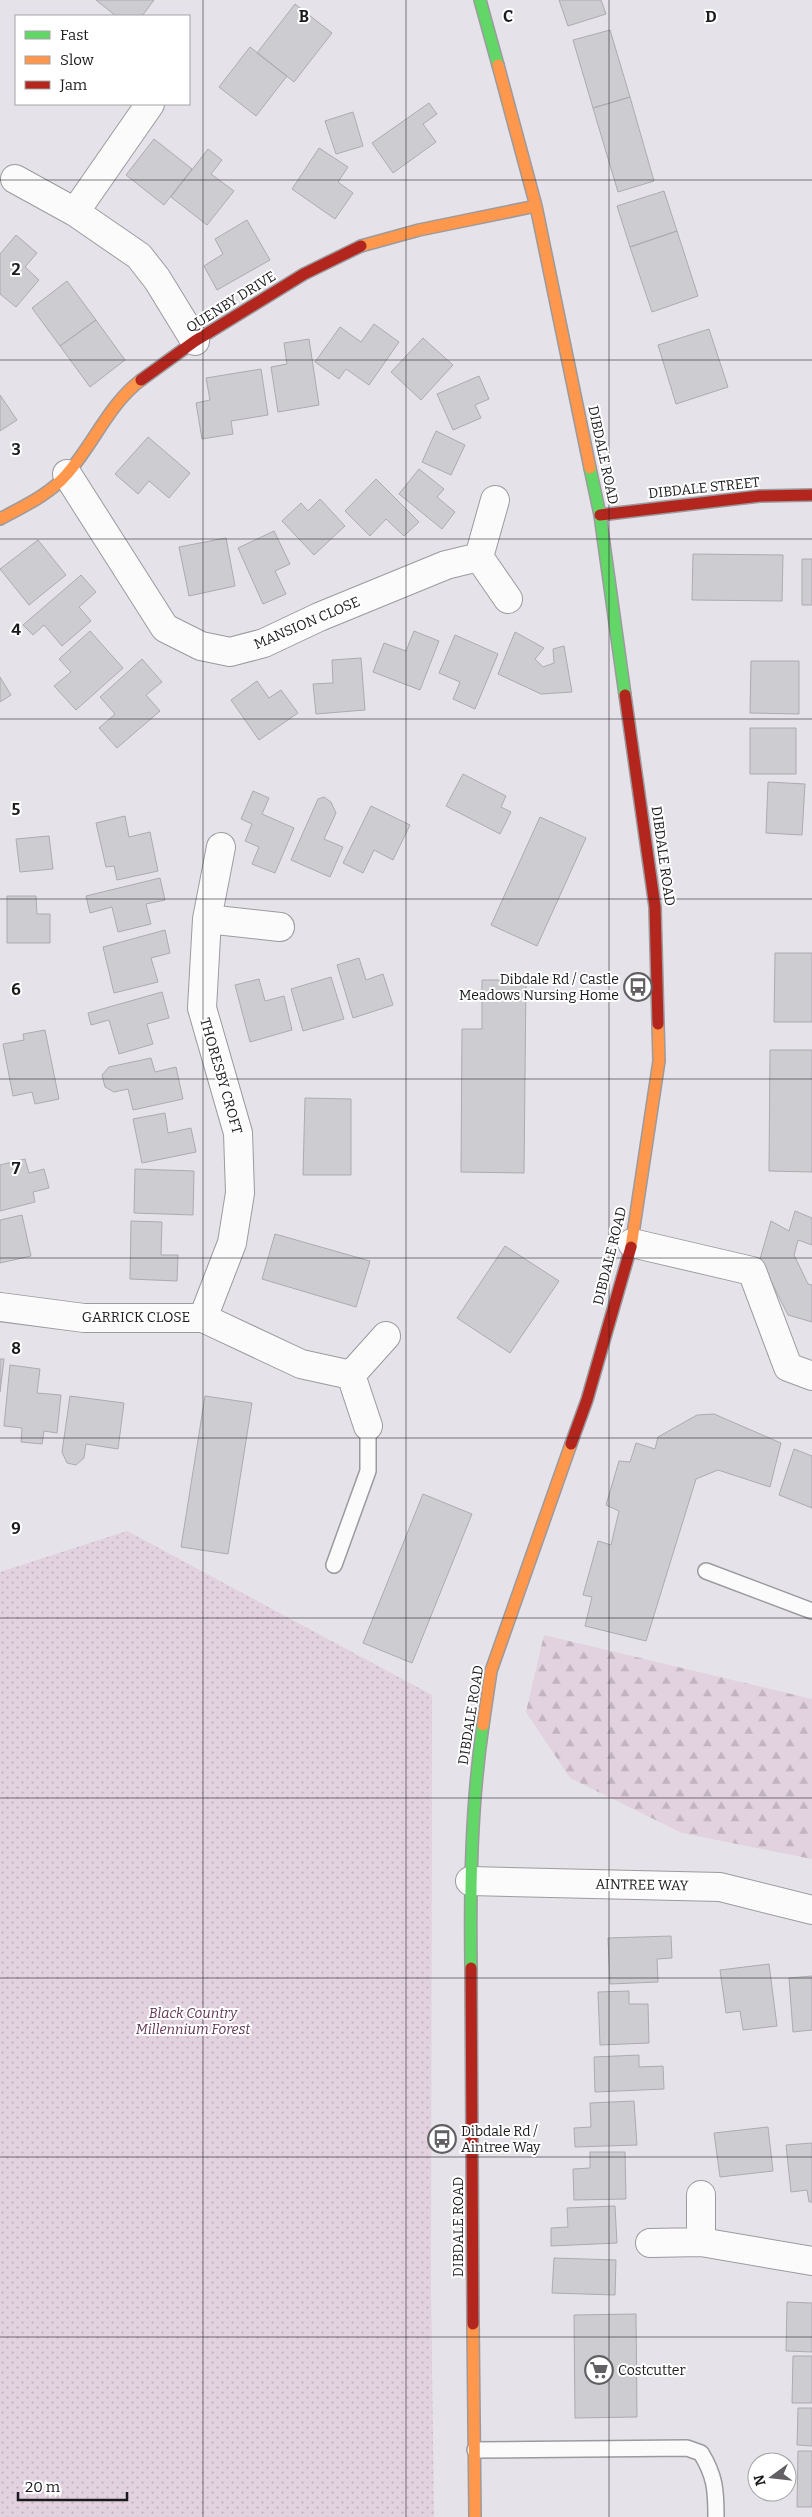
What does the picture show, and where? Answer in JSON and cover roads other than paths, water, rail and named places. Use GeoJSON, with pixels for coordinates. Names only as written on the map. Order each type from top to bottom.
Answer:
{"type":"FeatureCollection","features":[{"type":"Feature","properties":{"kind":"street","name":"DIBDALE ROAD"},"geometry":{"type":"LineString","coordinates":[[475,2517],[470,1881],[478,1766],[491,1671],[587,1400],[632,1243],[659,1061],[655,908],[600,515],[536,206],[480,0]]}},
{"type":"Feature","properties":{"kind":"street"},"geometry":{"type":"LineString","coordinates":[[75,212],[149,105]]}},
{"type":"Feature","properties":{"kind":"street"},"geometry":{"type":"LineString","coordinates":[[15,179],[75,212],[138,256],[157,278],[195,341]]}},
{"type":"Feature","properties":{"kind":"street","name":"QUENBY DRIVE"},"geometry":{"type":"LineString","coordinates":[[0,519],[43,496],[67,474],[101,425],[136,384],[195,341],[304,274],[359,247],[419,230],[536,206]]}},
{"type":"Feature","properties":{"kind":"street","name":"MANSION CLOSE"},"geometry":{"type":"LineString","coordinates":[[67,474],[165,628],[201,646],[230,652],[264,643],[319,616],[446,565],[479,557]]}},
{"type":"Feature","properties":{"kind":"street","name":"DIBDALE STREET"},"geometry":{"type":"LineString","coordinates":[[600,515],[760,496],[812,495]]}},
{"type":"Feature","properties":{"kind":"street"},"geometry":{"type":"LineString","coordinates":[[495,500],[479,557],[508,599]]}},
{"type":"Feature","properties":{"kind":"street","name":"THORESBY CROFT"},"geometry":{"type":"LineString","coordinates":[[203,1318],[232,1243],[240,1193],[238,1133],[214,1056],[202,1008],[207,919],[221,847]]}},
{"type":"Feature","properties":{"kind":"street"},"geometry":{"type":"LineString","coordinates":[[207,919],[280,927]]}},
{"type":"Feature","properties":{"kind":"street"},"geometry":{"type":"LineString","coordinates":[[632,1243],[752,1272],[788,1367],[812,1376]]}},
{"type":"Feature","properties":{"kind":"street","name":"GARRICK CLOSE"},"geometry":{"type":"LineString","coordinates":[[0,1307],[84,1318],[203,1318],[301,1364],[351,1374]]}},
{"type":"Feature","properties":{"kind":"street"},"geometry":{"type":"LineString","coordinates":[[368,1426],[351,1374],[386,1336]]}},
{"type":"Feature","properties":{"kind":"street","name":"AINTREE WAY"},"geometry":{"type":"LineString","coordinates":[[470,1881],[720,1887],[812,1910]]}},
{"type":"Feature","properties":{"kind":"street"},"geometry":{"type":"LineString","coordinates":[[701,2195],[701,2242]]}},
{"type":"Feature","properties":{"kind":"street"},"geometry":{"type":"LineString","coordinates":[[650,2243],[701,2242],[812,2261]]}},
{"type":"Feature","properties":{"kind":"lane"},"geometry":{"type":"LineString","coordinates":[[334,1565],[368,1471],[368,1426]]}},
{"type":"Feature","properties":{"kind":"lane"},"geometry":{"type":"LineString","coordinates":[[706,1571],[812,1611]]}},
{"type":"Feature","properties":{"kind":"lane"},"geometry":{"type":"LineString","coordinates":[[475,2450],[687,2448],[701,2453],[711,2470],[716,2489],[716,2517]]}},
{"type":"Feature","properties":{"kind":"place","name":"Dibdale Rd / Castle Meadows Nursing Home"},"geometry":{"type":"Point","coordinates":[638,987]}},
{"type":"Feature","properties":{"kind":"place","name":"Dibdale Rd / Aintree Way"},"geometry":{"type":"Point","coordinates":[442,2139]}},
{"type":"Feature","properties":{"kind":"place","name":"Costcutter"},"geometry":{"type":"Point","coordinates":[599,2370]}},
{"type":"Feature","properties":{"kind":"park label","name":"Black Country Millennium Forest"},"geometry":{"type":"Point","coordinates":[193,2022]}}]}
